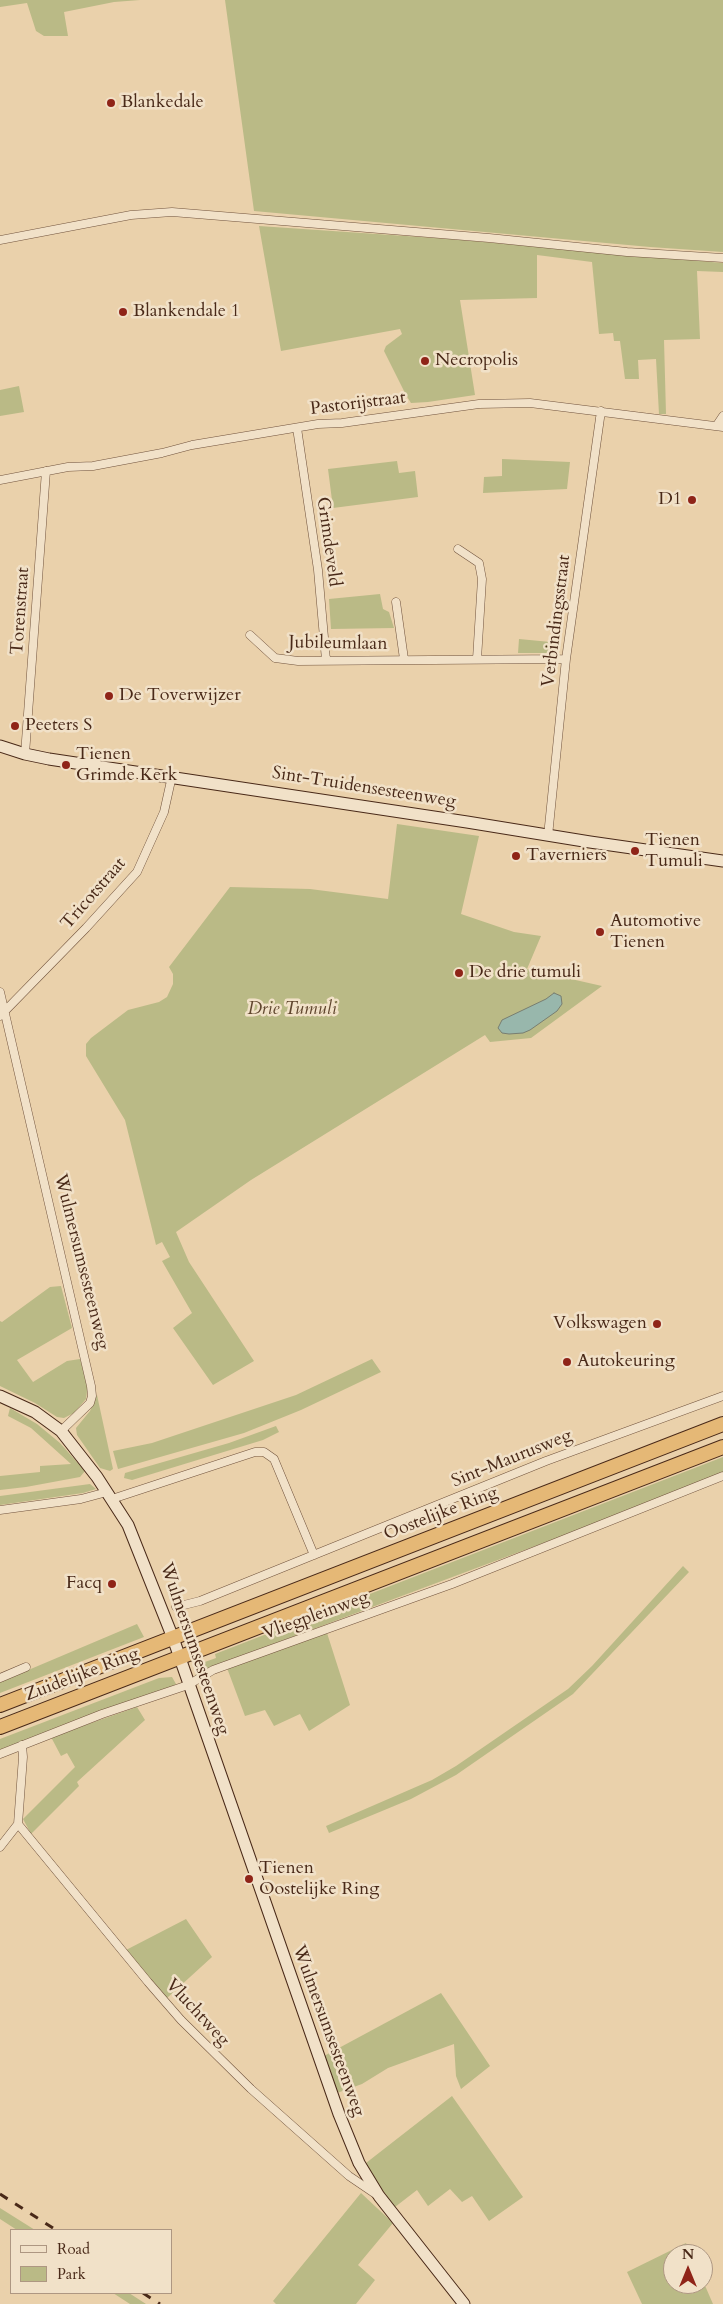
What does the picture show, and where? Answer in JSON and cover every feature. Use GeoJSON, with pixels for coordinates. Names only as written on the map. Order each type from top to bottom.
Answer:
{"type":"FeatureCollection","features":[{"type":"Feature","properties":{"kind":"highway","name":"Oostelijke Ring"},"geometry":{"type":"LineString","coordinates":[[173,1638],[723,1424]]}},
{"type":"Feature","properties":{"kind":"highway"},"geometry":{"type":"LineString","coordinates":[[178,1658],[723,1446]]}},
{"type":"Feature","properties":{"kind":"highway","name":"Zuidelijke Ring"},"geometry":{"type":"LineString","coordinates":[[0,1705],[173,1638]]}},
{"type":"Feature","properties":{"kind":"highway","name":"Zuidelijke Ring"},"geometry":{"type":"LineString","coordinates":[[0,1727],[178,1658]]}},
{"type":"Feature","properties":{"kind":"street"},"geometry":{"type":"LineString","coordinates":[[0,240],[131,215],[172,212],[470,236],[627,252],[723,258]]}},
{"type":"Feature","properties":{"kind":"street","name":"Pastorijstraat"},"geometry":{"type":"LineString","coordinates":[[0,480],[46,471],[93,466],[162,454],[192,445],[297,428],[479,404],[524,402],[720,426]]}},
{"type":"Feature","properties":{"kind":"street","name":"Verbindingsstraat"},"geometry":{"type":"LineString","coordinates":[[548,836],[566,659],[601,411]]}},
{"type":"Feature","properties":{"kind":"street"},"geometry":{"type":"LineString","coordinates":[[720,426],[723,416]]}},
{"type":"Feature","properties":{"kind":"street","name":"Grimdeveld"},"geometry":{"type":"LineString","coordinates":[[297,428],[318,570],[326,660]]}},
{"type":"Feature","properties":{"kind":"street","name":"Torenstraat"},"geometry":{"type":"LineString","coordinates":[[24,754],[46,471]]}},
{"type":"Feature","properties":{"kind":"street"},"geometry":{"type":"LineString","coordinates":[[458,549],[479,563],[482,579],[477,659]]}},
{"type":"Feature","properties":{"kind":"street","name":"Jubileumlaan"},"geometry":{"type":"LineString","coordinates":[[396,602],[404,659]]}},
{"type":"Feature","properties":{"kind":"street","name":"Jubileumlaan"},"geometry":{"type":"LineString","coordinates":[[250,635],[275,658],[298,661],[566,659]]}},
{"type":"Feature","properties":{"kind":"street","name":"Sint-Truidensesteenweg"},"geometry":{"type":"LineString","coordinates":[[0,746],[24,754],[548,836],[723,861]]}},
{"type":"Feature","properties":{"kind":"street","name":"Tricotstraat"},"geometry":{"type":"LineString","coordinates":[[2,1014],[86,928],[137,872],[164,812],[172,776]]}},
{"type":"Feature","properties":{"kind":"street","name":"Wulmersumsesteenweg"},"geometry":{"type":"LineString","coordinates":[[0,992],[2,1014],[91,1386],[92,1396],[90,1403],[61,1431],[110,1496],[136,1542],[173,1638],[178,1658],[339,2114],[359,2163],[380,2196],[464,2304]]}},
{"type":"Feature","properties":{"kind":"street"},"geometry":{"type":"LineString","coordinates":[[0,1396],[35,1412],[61,1431]]}},
{"type":"Feature","properties":{"kind":"street","name":"Sint-Maurusweg"},"geometry":{"type":"LineString","coordinates":[[176,1607],[200,1601],[546,1461],[723,1396]]}},
{"type":"Feature","properties":{"kind":"street"},"geometry":{"type":"LineString","coordinates":[[0,1510],[110,1496],[255,1452],[264,1452],[274,1459],[314,1555]]}},
{"type":"Feature","properties":{"kind":"street","name":"Vliegpleinweg"},"geometry":{"type":"LineString","coordinates":[[0,1754],[102,1714],[188,1685],[212,1670],[452,1584],[723,1476]]}},
{"type":"Feature","properties":{"kind":"street"},"geometry":{"type":"LineString","coordinates":[[0,1678],[26,1667]]}},
{"type":"Feature","properties":{"kind":"street"},"geometry":{"type":"LineString","coordinates":[[0,1847],[18,1824],[24,1757],[22,1744]]}},
{"type":"Feature","properties":{"kind":"street","name":"Vluchtweg"},"geometry":{"type":"LineString","coordinates":[[18,1824],[148,1982],[199,2038],[251,2089],[348,2176],[380,2196]]}},
{"type":"Feature","properties":{"kind":"green space"},"geometry":{"type":"Polygon","coordinates":[[[0,0],[140,0],[114,2],[64,12],[68,36],[44,36],[36,31],[27,3],[0,7],[0,0]]]}},
{"type":"Feature","properties":{"kind":"green space"},"geometry":{"type":"Polygon","coordinates":[[[225,0],[723,0],[723,252],[254,211],[225,0]]]}},
{"type":"Feature","properties":{"kind":"green space"},"geometry":{"type":"Polygon","coordinates":[[[259,226],[450,239],[723,263],[723,272],[697,271],[700,339],[664,340],[666,414],[659,414],[656,359],[638,360],[639,379],[625,379],[620,341],[614,341],[613,333],[599,334],[592,262],[537,255],[537,298],[460,300],[475,395],[411,403],[384,351],[386,346],[402,334],[400,329],[281,351],[259,226]]]}},
{"type":"Feature","properties":{"kind":"green space"},"geometry":{"type":"Polygon","coordinates":[[[19,386],[24,412],[0,416],[0,390],[19,386]]]}},
{"type":"Feature","properties":{"kind":"green space"},"geometry":{"type":"Polygon","coordinates":[[[502,459],[570,462],[567,489],[483,493],[484,477],[502,476],[502,459]]]}},
{"type":"Feature","properties":{"kind":"green space"},"geometry":{"type":"Polygon","coordinates":[[[397,461],[399,473],[415,471],[418,497],[333,508],[328,469],[397,461]]]}},
{"type":"Feature","properties":{"kind":"green space"},"geometry":{"type":"Polygon","coordinates":[[[380,594],[383,609],[389,612],[394,628],[331,629],[329,599],[380,594]]]}},
{"type":"Feature","properties":{"kind":"green space"},"geometry":{"type":"Polygon","coordinates":[[[519,639],[561,643],[559,651],[555,653],[518,653],[519,639]]]}},
{"type":"Feature","properties":{"kind":"green space","name":"Drie Tumuli"},"geometry":{"type":"Polygon","coordinates":[[[397,824],[479,836],[461,914],[514,932],[541,936],[527,969],[602,986],[531,1038],[490,1042],[485,1035],[251,1180],[176,1232],[189,1262],[254,1361],[213,1385],[173,1328],[192,1313],[162,1261],[170,1257],[162,1242],[156,1245],[125,1120],[86,1056],[86,1044],[91,1038],[128,1010],[159,1002],[167,997],[173,984],[173,974],[169,967],[230,887],[310,889],[388,899],[397,824]]]}},
{"type":"Feature","properties":{"kind":"green space"},"geometry":{"type":"Polygon","coordinates":[[[61,1286],[72,1328],[17,1360],[33,1382],[67,1361],[80,1359],[88,1384],[86,1399],[74,1413],[64,1418],[57,1417],[35,1403],[0,1386],[0,1321],[2,1322],[50,1287],[61,1286]]]}},
{"type":"Feature","properties":{"kind":"green space"},"geometry":{"type":"Polygon","coordinates":[[[372,1359],[381,1372],[301,1410],[244,1433],[118,1469],[113,1451],[152,1443],[296,1395],[372,1359]]]}},
{"type":"Feature","properties":{"kind":"green space"},"geometry":{"type":"Polygon","coordinates":[[[97,1395],[113,1469],[110,1471],[100,1468],[77,1435],[76,1428],[90,1411],[97,1395]]]}},
{"type":"Feature","properties":{"kind":"green space"},"geometry":{"type":"Polygon","coordinates":[[[10,1408],[37,1424],[60,1443],[85,1471],[80,1477],[0,1490],[0,1476],[40,1472],[40,1466],[71,1464],[31,1428],[8,1416],[10,1408]]]}},
{"type":"Feature","properties":{"kind":"green space"},"geometry":{"type":"Polygon","coordinates":[[[276,1426],[279,1432],[263,1440],[132,1480],[124,1478],[125,1473],[229,1443],[276,1426]]]}},
{"type":"Feature","properties":{"kind":"green space"},"geometry":{"type":"Polygon","coordinates":[[[723,1457],[723,1473],[562,1536],[212,1667],[195,1676],[202,1663],[216,1658],[215,1654],[723,1457]]]}},
{"type":"Feature","properties":{"kind":"green space"},"geometry":{"type":"Polygon","coordinates":[[[90,1484],[96,1489],[83,1493],[0,1505],[0,1496],[90,1484]]]}},
{"type":"Feature","properties":{"kind":"green space"},"geometry":{"type":"Polygon","coordinates":[[[683,1566],[689,1572],[573,1694],[456,1775],[411,1799],[329,1833],[326,1826],[432,1780],[456,1766],[568,1689],[592,1666],[683,1566]]]}},
{"type":"Feature","properties":{"kind":"green space"},"geometry":{"type":"Polygon","coordinates":[[[137,1624],[144,1637],[0,1693],[0,1682],[137,1624]]]}},
{"type":"Feature","properties":{"kind":"green space"},"geometry":{"type":"Polygon","coordinates":[[[327,1633],[350,1705],[309,1731],[300,1714],[274,1726],[265,1710],[245,1716],[227,1668],[327,1633]]]}},
{"type":"Feature","properties":{"kind":"green space"},"geometry":{"type":"Polygon","coordinates":[[[172,1677],[176,1684],[171,1687],[55,1728],[0,1752],[0,1739],[159,1678],[172,1677]]]}},
{"type":"Feature","properties":{"kind":"green space"},"geometry":{"type":"Polygon","coordinates":[[[137,1707],[145,1720],[77,1782],[79,1786],[31,1834],[23,1819],[75,1767],[67,1753],[61,1756],[51,1737],[137,1707]]]}},
{"type":"Feature","properties":{"kind":"green space"},"geometry":{"type":"Polygon","coordinates":[[[186,1919],[212,1957],[167,1998],[126,1950],[186,1919]]]}},
{"type":"Feature","properties":{"kind":"green space"},"geometry":{"type":"Polygon","coordinates":[[[441,1993],[490,2066],[461,2089],[456,2076],[454,2044],[388,2068],[362,2084],[337,2093],[324,2056],[441,1993]]]}},
{"type":"Feature","properties":{"kind":"green space"},"geometry":{"type":"Polygon","coordinates":[[[452,2096],[523,2197],[489,2221],[472,2196],[462,2202],[450,2189],[428,2206],[417,2190],[395,2207],[381,2189],[366,2163],[452,2096]]]}},
{"type":"Feature","properties":{"kind":"green space"},"geometry":{"type":"Polygon","coordinates":[[[361,2193],[393,2223],[358,2265],[375,2280],[356,2304],[276,2304],[273,2301],[361,2193]]]}},
{"type":"Feature","properties":{"kind":"green space"},"geometry":{"type":"Polygon","coordinates":[[[0,2208],[33,2229],[15,2229],[0,2219],[0,2208]]]}},
{"type":"Feature","properties":{"kind":"green space"},"geometry":{"type":"Polygon","coordinates":[[[663,2254],[663,2294],[709,2294],[713,2304],[642,2304],[627,2272],[663,2254]]]}},
{"type":"Feature","properties":{"kind":"green space"},"geometry":{"type":"Polygon","coordinates":[[[115,2294],[131,2294],[146,2304],[130,2304],[115,2294]]]}},
{"type":"Feature","properties":{"kind":"water"},"geometry":{"type":"Polygon","coordinates":[[[554,993],[561,996],[562,1004],[557,1011],[530,1030],[523,1033],[509,1034],[502,1033],[498,1028],[502,1020],[546,999],[554,993]]]}},
{"type":"Feature","properties":{"kind":"railway"},"geometry":{"type":"LineString","coordinates":[[0,2194],[54,2229]]}},
{"type":"Feature","properties":{"kind":"railway"},"geometry":{"type":"LineString","coordinates":[[145,2294],[160,2304]]}},
{"type":"Feature","properties":{"kind":"place","name":"Blankedale"},"geometry":{"type":"Point","coordinates":[111,103]}},
{"type":"Feature","properties":{"kind":"place","name":"Blankendale 1"},"geometry":{"type":"Point","coordinates":[123,312]}},
{"type":"Feature","properties":{"kind":"place","name":"Necropolis"},"geometry":{"type":"Point","coordinates":[425,361]}},
{"type":"Feature","properties":{"kind":"place","name":"D1"},"geometry":{"type":"Point","coordinates":[692,500]}},
{"type":"Feature","properties":{"kind":"place","name":"De Toverwijzer"},"geometry":{"type":"Point","coordinates":[109,696]}},
{"type":"Feature","properties":{"kind":"place","name":"Peeters S"},"geometry":{"type":"Point","coordinates":[15,726]}},
{"type":"Feature","properties":{"kind":"place","name":"Tienen Grimde Kerk"},"geometry":{"type":"Point","coordinates":[66,765]}},
{"type":"Feature","properties":{"kind":"place","name":"Tienen Tumuli"},"geometry":{"type":"Point","coordinates":[635,851]}},
{"type":"Feature","properties":{"kind":"place","name":"Taverniers"},"geometry":{"type":"Point","coordinates":[516,856]}},
{"type":"Feature","properties":{"kind":"place","name":"Automotive Tienen"},"geometry":{"type":"Point","coordinates":[600,932]}},
{"type":"Feature","properties":{"kind":"place","name":"De drie tumuli"},"geometry":{"type":"Point","coordinates":[459,973]}},
{"type":"Feature","properties":{"kind":"place","name":"Volkswagen"},"geometry":{"type":"Point","coordinates":[657,1324]}},
{"type":"Feature","properties":{"kind":"place","name":"Autokeuring"},"geometry":{"type":"Point","coordinates":[567,1362]}},
{"type":"Feature","properties":{"kind":"place","name":"Facq"},"geometry":{"type":"Point","coordinates":[112,1584]}},
{"type":"Feature","properties":{"kind":"place","name":"Tienen Oostelijke Ring"},"geometry":{"type":"Point","coordinates":[249,1879]}}]}
